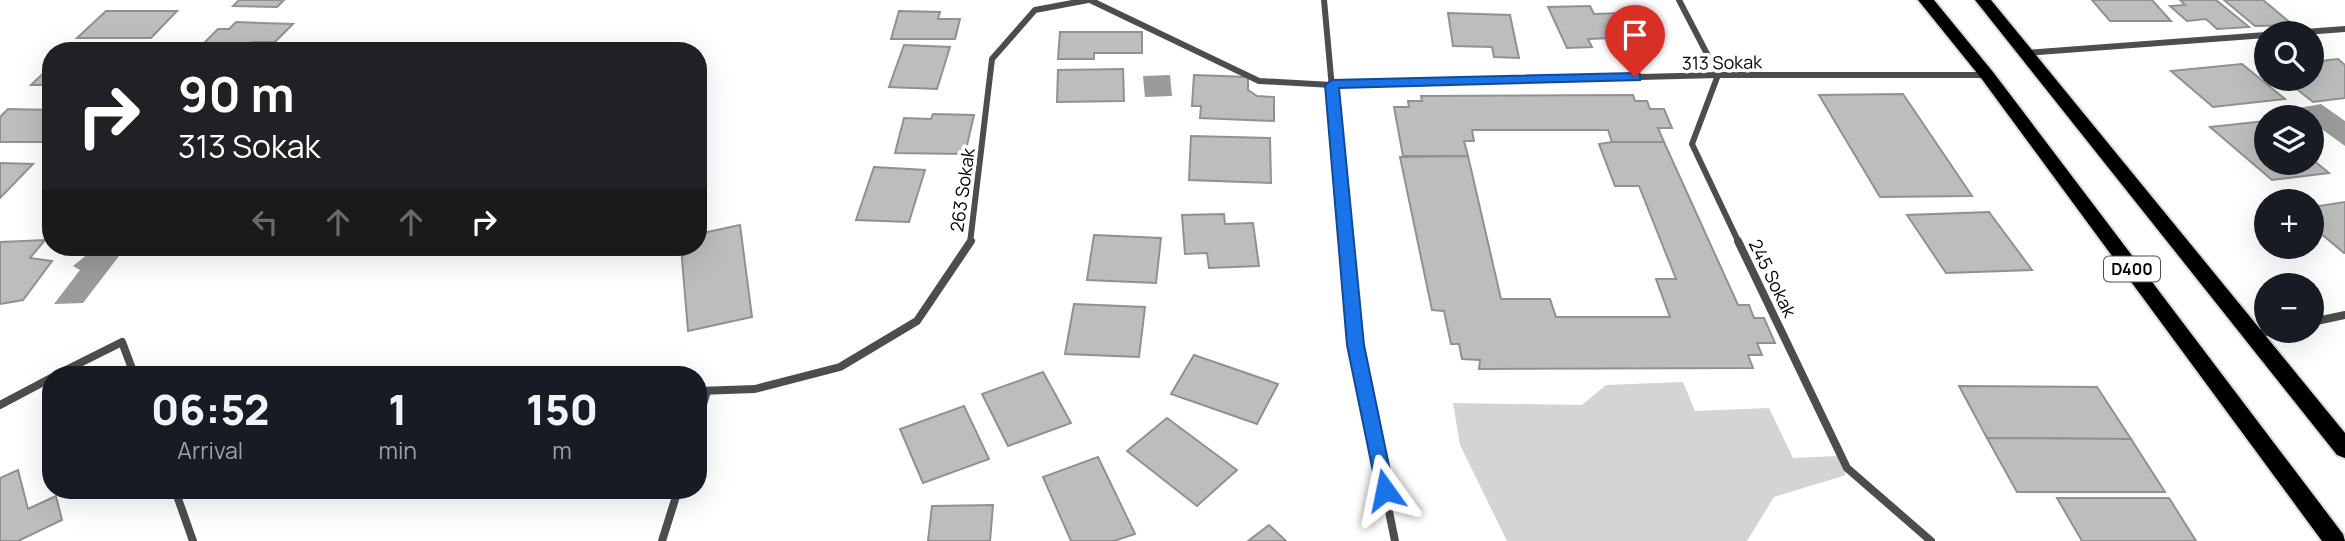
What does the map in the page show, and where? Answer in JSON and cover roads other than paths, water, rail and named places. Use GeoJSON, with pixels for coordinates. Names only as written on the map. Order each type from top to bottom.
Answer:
{"type":"FeatureCollection","features":[{"type":"Feature","properties":{"kind":"highway","name":"D400"},"geometry":{"type":"LineString","coordinates":[[1926,0],[1987,75],[2335,541]]}},
{"type":"Feature","properties":{"kind":"highway","name":"D400"},"geometry":{"type":"LineString","coordinates":[[1983,0],[2254,324]]}},
{"type":"Feature","properties":{"kind":"highway","name":"D400"},"geometry":{"type":"LineString","coordinates":[[2269,343],[2345,449]]}},
{"type":"Feature","properties":{"kind":"street","name":"263 Sokak"},"geometry":{"type":"LineString","coordinates":[[707,391],[755,389],[840,367],[917,321],[972,240],[992,59],[1035,10],[1089,0],[1258,82],[1332,85]]}},
{"type":"Feature","properties":{"kind":"street"},"geometry":{"type":"LineString","coordinates":[[1324,0],[1356,345],[1395,541]]}},
{"type":"Feature","properties":{"kind":"street"},"geometry":{"type":"LineString","coordinates":[[1679,0],[1718,75]]}},
{"type":"Feature","properties":{"kind":"street"},"geometry":{"type":"LineString","coordinates":[[2324,31],[2345,29]]}},
{"type":"Feature","properties":{"kind":"street"},"geometry":{"type":"LineString","coordinates":[[2026,53],[2254,36]]}},
{"type":"Feature","properties":{"kind":"street","name":"313 Sokak"},"geometry":{"type":"LineString","coordinates":[[1332,85],[1718,75],[1987,75]]}},
{"type":"Feature","properties":{"kind":"street","name":"245 Sokak"},"geometry":{"type":"LineString","coordinates":[[1718,75],[1692,144],[1847,468],[1931,541]]}},
{"type":"Feature","properties":{"kind":"street"},"geometry":{"type":"LineString","coordinates":[[2324,319],[2345,315]]}},
{"type":"Feature","properties":{"kind":"street"},"geometry":{"type":"LineString","coordinates":[[74,366],[122,342],[131,366]]}},
{"type":"Feature","properties":{"kind":"street"},"geometry":{"type":"LineString","coordinates":[[0,405],[42,383]]}},
{"type":"Feature","properties":{"kind":"street"},"geometry":{"type":"LineString","coordinates":[[177,499],[193,541]]}},
{"type":"Feature","properties":{"kind":"street"},"geometry":{"type":"LineString","coordinates":[[662,541],[675,499]]}}]}
